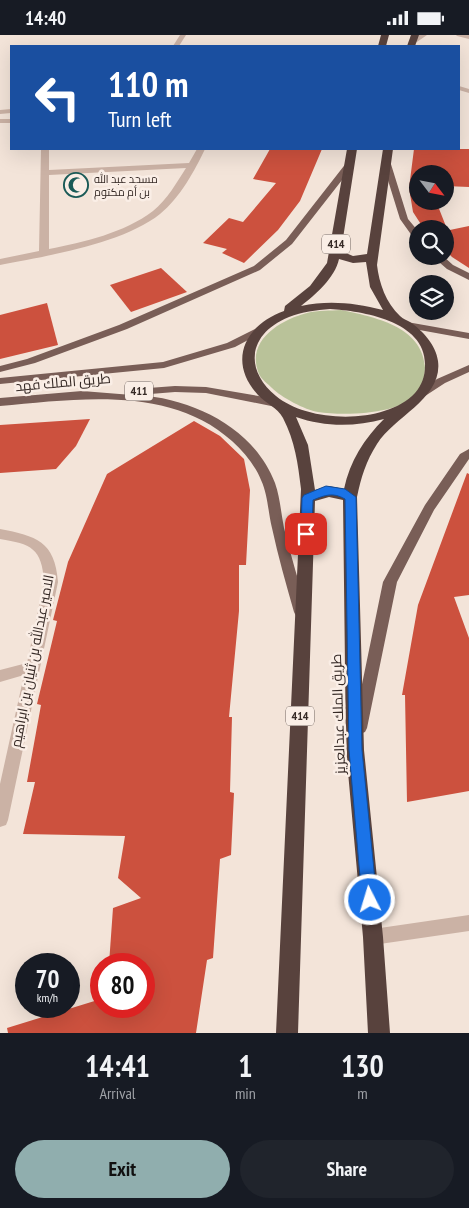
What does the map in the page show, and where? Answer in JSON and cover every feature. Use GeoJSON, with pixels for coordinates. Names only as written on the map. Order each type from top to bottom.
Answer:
{"type":"FeatureCollection","features":[{"type":"Feature","properties":{"kind":"highway"},"geometry":{"type":"LineString","coordinates":[[388,150],[371,265],[373,284],[382,302],[402,323],[424,341],[432,358],[432,376],[422,394],[402,409],[372,419],[339,421],[305,416],[279,404],[256,386],[247,367],[249,347],[261,329],[279,317],[303,309],[330,305],[358,307],[384,314],[402,323]]}},
{"type":"Feature","properties":{"kind":"highway","name":"414"},"geometry":{"type":"LineString","coordinates":[[279,317],[313,291],[325,277],[333,263],[349,155]]}},
{"type":"Feature","properties":{"kind":"highway"},"geometry":{"type":"LineString","coordinates":[[335,253],[348,261],[361,260],[372,256]]}},
{"type":"Feature","properties":{"kind":"highway","name":"414"},"geometry":{"type":"LineString","coordinates":[[279,404],[295,426],[304,456],[308,498],[287,1033]]}},
{"type":"Feature","properties":{"kind":"highway","name":"طريق الملك عبدالعزيز"},"geometry":{"type":"LineString","coordinates":[[378,1033],[373,937],[355,750],[350,497],[355,472],[372,440],[402,409]]}},
{"type":"Feature","properties":{"kind":"highway"},"geometry":{"type":"LineString","coordinates":[[308,498],[326,490],[341,492],[350,497]]}},
{"type":"Feature","properties":{"kind":"main road"},"geometry":{"type":"LineString","coordinates":[[0,369],[31,361],[123,327],[257,268],[289,242],[349,155]]}},
{"type":"Feature","properties":{"kind":"main road"},"geometry":{"type":"LineString","coordinates":[[386,161],[404,219],[409,226]]}},
{"type":"Feature","properties":{"kind":"main road"},"geometry":{"type":"LineString","coordinates":[[448,265],[469,277]]}},
{"type":"Feature","properties":{"kind":"main road"},"geometry":{"type":"LineString","coordinates":[[402,323],[469,336]]}},
{"type":"Feature","properties":{"kind":"main road","name":"طريق الملك فهد"},"geometry":{"type":"LineString","coordinates":[[0,381],[164,365],[231,345],[261,329]]}},
{"type":"Feature","properties":{"kind":"main road"},"geometry":{"type":"LineString","coordinates":[[422,394],[440,381],[469,368]]}},
{"type":"Feature","properties":{"kind":"main road","name":"طريق الملك فهد"},"geometry":{"type":"LineString","coordinates":[[0,402],[175,389],[206,389],[279,404]]}},
{"type":"Feature","properties":{"kind":"main road"},"geometry":{"type":"LineString","coordinates":[[76,396],[150,399],[179,405],[208,417],[236,437],[255,457],[269,484],[279,533],[304,624]]}},
{"type":"Feature","properties":{"kind":"main road"},"geometry":{"type":"LineString","coordinates":[[355,750],[390,582],[429,508],[464,457],[469,453]]}},
{"type":"Feature","properties":{"kind":"street"},"geometry":{"type":"LineString","coordinates":[[412,41],[424,35]]}},
{"type":"Feature","properties":{"kind":"street"},"geometry":{"type":"LineString","coordinates":[[459,35],[469,37]]}},
{"type":"Feature","properties":{"kind":"street"},"geometry":{"type":"LineString","coordinates":[[44,254],[45,150]]}},
{"type":"Feature","properties":{"kind":"street"},"geometry":{"type":"LineString","coordinates":[[0,262],[44,254],[116,232],[138,223],[158,211],[194,165],[201,150]]}},
{"type":"Feature","properties":{"kind":"street"},"geometry":{"type":"LineString","coordinates":[[45,173],[194,165]]}},
{"type":"Feature","properties":{"kind":"street","name":"الامير عبدالله بن ثنيان بن ابراهيم"},"geometry":{"type":"LineString","coordinates":[[0,535],[22,538],[41,547],[51,564],[51,582],[0,820]]}},
{"type":"Feature","properties":{"kind":"street"},"geometry":{"type":"LineString","coordinates":[[0,676],[33,667]]}},
{"type":"Feature","properties":{"kind":"street"},"geometry":{"type":"LineString","coordinates":[[373,937],[469,923]]}},
{"type":"Feature","properties":{"kind":"green space"},"geometry":{"type":"Polygon","coordinates":[[[341,310],[381,320],[406,333],[415,342],[422,353],[425,370],[420,389],[410,400],[372,412],[342,414],[318,412],[287,399],[261,378],[256,362],[257,352],[261,342],[276,327],[307,313],[341,310]]]}},
{"type":"Feature","properties":{"kind":"building"},"geometry":{"type":"Polygon","coordinates":[[[469,149],[469,187],[454,186],[454,165],[412,165],[414,150],[469,149]]]}},
{"type":"Feature","properties":{"kind":"building"},"geometry":{"type":"Polygon","coordinates":[[[269,150],[322,150],[300,201],[278,230],[244,263],[222,253],[227,249],[203,243],[229,218],[243,222],[276,183],[253,179],[269,150]]]}},
{"type":"Feature","properties":{"kind":"building"},"geometry":{"type":"Polygon","coordinates":[[[413,210],[440,210],[443,220],[418,220],[413,210]]]}},
{"type":"Feature","properties":{"kind":"building"},"geometry":{"type":"Polygon","coordinates":[[[469,226],[469,268],[454,258],[454,229],[469,226]]]}},
{"type":"Feature","properties":{"kind":"building"},"geometry":{"type":"Polygon","coordinates":[[[161,268],[187,292],[131,312],[110,285],[161,268]]]}},
{"type":"Feature","properties":{"kind":"building"},"geometry":{"type":"Polygon","coordinates":[[[47,303],[58,345],[0,359],[0,315],[47,303]]]}},
{"type":"Feature","properties":{"kind":"building"},"geometry":{"type":"Polygon","coordinates":[[[90,419],[76,446],[56,469],[0,473],[0,425],[90,419]]]}},
{"type":"Feature","properties":{"kind":"building"},"geometry":{"type":"Polygon","coordinates":[[[194,421],[220,436],[244,459],[250,490],[246,565],[239,565],[239,611],[229,717],[232,717],[230,792],[234,793],[231,855],[220,859],[213,958],[207,960],[196,1033],[8,1033],[7,1028],[39,1018],[80,1018],[80,1005],[90,1002],[90,1018],[155,1018],[155,953],[110,953],[113,908],[141,898],[118,878],[125,836],[23,834],[35,782],[27,782],[41,705],[37,704],[57,621],[53,620],[68,562],[107,474],[194,421]]]}},
{"type":"Feature","properties":{"kind":"building"},"geometry":{"type":"Polygon","coordinates":[[[467,473],[469,474],[469,595],[454,597],[469,638],[469,791],[407,802],[405,695],[402,695],[418,605],[467,473]]]}},
{"type":"Feature","properties":{"kind":"place","name":"مسجد عبد الله بن أم مكتوم"},"geometry":{"type":"Point","coordinates":[76,185]}},
{"type":"Feature","properties":{"kind":"route"},"geometry":{"type":"LineString","coordinates":[[306,534],[308,498],[326,490],[341,492],[350,497],[355,750],[370,900]]}}]}
